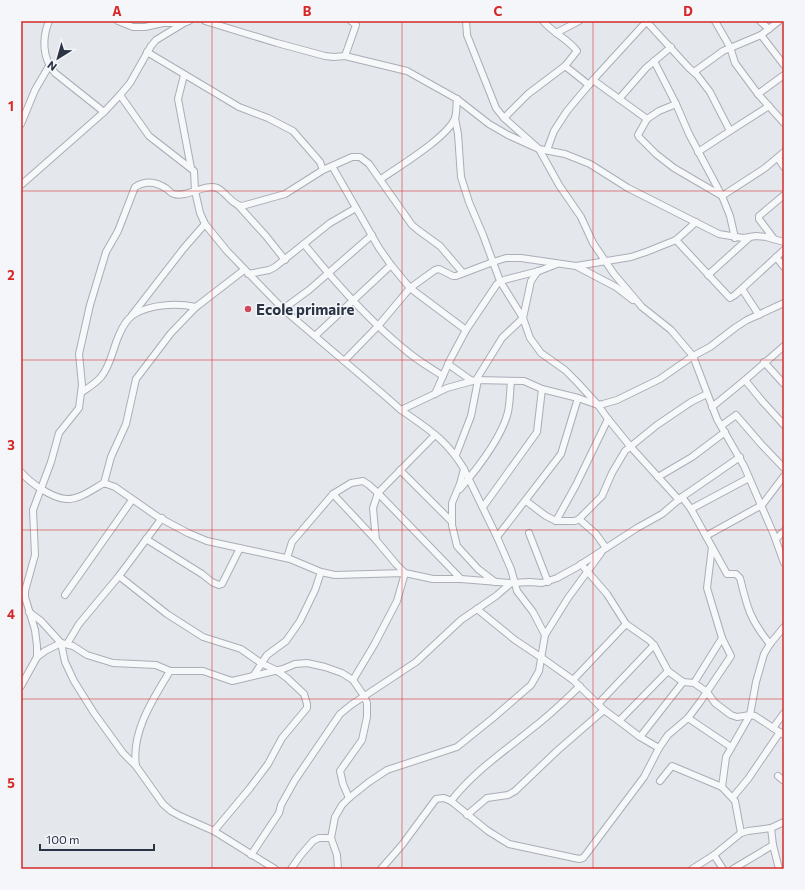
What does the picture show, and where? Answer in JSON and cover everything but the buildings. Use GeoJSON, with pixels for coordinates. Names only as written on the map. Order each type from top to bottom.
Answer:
{"type":"FeatureCollection","features":[{"type":"Feature","properties":{"kind":"street"},"geometry":{"type":"LineString","coordinates":[[49,21],[45,30],[44,42],[49,66],[55,73],[104,112]]}},
{"type":"Feature","properties":{"kind":"street"},"geometry":{"type":"LineString","coordinates":[[118,21],[133,27],[144,27],[164,22],[187,22]]}},
{"type":"Feature","properties":{"kind":"street"},"geometry":{"type":"LineString","coordinates":[[205,21],[318,54],[334,57],[345,56],[407,71],[457,99],[489,124],[508,135],[539,149],[565,154],[590,164],[628,188],[719,234],[735,238],[761,236],[774,238],[784,242]]}},
{"type":"Feature","properties":{"kind":"street"},"geometry":{"type":"LineString","coordinates":[[466,21],[467,34],[496,108],[504,118],[539,149],[559,185],[581,216],[592,243],[614,274],[642,307]]}},
{"type":"Feature","properties":{"kind":"street"},"geometry":{"type":"LineString","coordinates":[[504,118],[528,94],[565,66],[577,51],[543,21]]}},
{"type":"Feature","properties":{"kind":"street"},"geometry":{"type":"LineString","coordinates":[[556,33],[579,21]]}},
{"type":"Feature","properties":{"kind":"street"},"geometry":{"type":"LineString","coordinates":[[547,150],[554,131],[568,110],[591,82],[647,21],[694,72],[710,92],[730,131]]}},
{"type":"Feature","properties":{"kind":"street"},"geometry":{"type":"LineString","coordinates":[[715,21],[730,47],[736,63],[758,94],[784,123]]}},
{"type":"Feature","properties":{"kind":"street"},"geometry":{"type":"LineString","coordinates":[[760,21],[769,29]]}},
{"type":"Feature","properties":{"kind":"street"},"geometry":{"type":"LineString","coordinates":[[694,72],[730,47],[761,34],[779,21]]}},
{"type":"Feature","properties":{"kind":"street"},"geometry":{"type":"LineString","coordinates":[[21,185],[104,112],[120,95],[130,83],[147,52],[156,40],[187,22]]}},
{"type":"Feature","properties":{"kind":"street"},"geometry":{"type":"LineString","coordinates":[[345,56],[356,22]]}},
{"type":"Feature","properties":{"kind":"street"},"geometry":{"type":"LineString","coordinates":[[761,34],[784,65]]}},
{"type":"Feature","properties":{"kind":"street"},"geometry":{"type":"LineString","coordinates":[[619,99],[654,61],[671,47]]}},
{"type":"Feature","properties":{"kind":"street"},"geometry":{"type":"LineString","coordinates":[[147,52],[239,107],[268,118],[293,131],[320,162],[323,170]]}},
{"type":"Feature","properties":{"kind":"street"},"geometry":{"type":"LineString","coordinates":[[654,61],[698,152],[722,196],[730,216],[735,238]]}},
{"type":"Feature","properties":{"kind":"street"},"geometry":{"type":"LineString","coordinates":[[21,124],[35,90],[49,66]]}},
{"type":"Feature","properties":{"kind":"street"},"geometry":{"type":"LineString","coordinates":[[565,66],[619,99],[647,119]]}},
{"type":"Feature","properties":{"kind":"street"},"geometry":{"type":"LineString","coordinates":[[184,75],[178,99],[191,168]]}},
{"type":"Feature","properties":{"kind":"street"},"geometry":{"type":"LineString","coordinates":[[758,94],[784,75]]}},
{"type":"Feature","properties":{"kind":"street"},"geometry":{"type":"LineString","coordinates":[[120,95],[149,136],[194,171],[195,191],[200,213],[205,224],[246,272],[283,309],[401,410],[435,434],[456,456],[497,536],[511,569],[512,583],[533,612],[545,636]]}},
{"type":"Feature","properties":{"kind":"street"},"geometry":{"type":"LineString","coordinates":[[457,99],[455,118],[458,134],[461,177],[469,202],[500,281],[523,318],[530,338],[541,353],[565,370],[598,405],[630,446],[658,477],[691,509],[727,574],[736,574],[740,578],[747,608],[758,630],[770,644]]}},
{"type":"Feature","properties":{"kind":"street"},"geometry":{"type":"LineString","coordinates":[[676,104],[659,111],[647,119],[638,135],[656,154],[674,168],[722,196]]}},
{"type":"Feature","properties":{"kind":"street"},"geometry":{"type":"LineString","coordinates":[[698,152],[769,106]]}},
{"type":"Feature","properties":{"kind":"street"},"geometry":{"type":"LineString","coordinates":[[381,180],[443,134],[455,118]]}},
{"type":"Feature","properties":{"kind":"street"},"geometry":{"type":"LineString","coordinates":[[722,196],[778,158],[784,152]]}},
{"type":"Feature","properties":{"kind":"street"},"geometry":{"type":"LineString","coordinates":[[238,205],[257,203],[284,194],[323,170],[352,157],[360,157],[369,164],[412,225],[440,246],[463,273]]}},
{"type":"Feature","properties":{"kind":"street"},"geometry":{"type":"LineString","coordinates":[[778,158],[784,167]]}},
{"type":"Feature","properties":{"kind":"street"},"geometry":{"type":"LineString","coordinates":[[332,166],[372,235],[391,264],[410,288],[466,330]]}},
{"type":"Feature","properties":{"kind":"street"},"geometry":{"type":"LineString","coordinates":[[37,657],[35,630],[25,601],[25,591],[35,555],[33,510],[51,462],[58,432],[79,408],[82,392],[79,354],[90,305],[106,252],[118,231],[135,187],[141,183],[158,183],[174,194],[195,191],[212,186],[218,188],[238,205],[285,260]]}},
{"type":"Feature","properties":{"kind":"street"},"geometry":{"type":"LineString","coordinates":[[774,238],[759,218],[761,213],[784,195]]}},
{"type":"Feature","properties":{"kind":"street"},"geometry":{"type":"LineString","coordinates":[[21,472],[30,482],[41,489],[66,499],[87,493],[104,483],[111,457],[126,424],[136,380],[170,333],[196,307],[246,272],[269,270],[275,267],[330,223],[356,208]]}},
{"type":"Feature","properties":{"kind":"street"},"geometry":{"type":"LineString","coordinates":[[576,266],[631,257],[676,240],[696,222]]}},
{"type":"Feature","properties":{"kind":"street"},"geometry":{"type":"LineString","coordinates":[[82,392],[96,382],[104,372],[123,326],[184,248],[205,224]]}},
{"type":"Feature","properties":{"kind":"street"},"geometry":{"type":"LineString","coordinates":[[283,309],[328,274],[372,235]]}},
{"type":"Feature","properties":{"kind":"street"},"geometry":{"type":"LineString","coordinates":[[708,275],[750,237]]}},
{"type":"Feature","properties":{"kind":"street"},"geometry":{"type":"LineString","coordinates":[[676,240],[730,298],[733,297],[784,250]]}},
{"type":"Feature","properties":{"kind":"street"},"geometry":{"type":"LineString","coordinates":[[304,244],[328,274],[378,326],[404,350],[443,376]]}},
{"type":"Feature","properties":{"kind":"street"},"geometry":{"type":"LineString","coordinates":[[776,257],[784,267]]}},
{"type":"Feature","properties":{"kind":"street"},"geometry":{"type":"LineString","coordinates":[[344,361],[378,326],[410,288],[434,270],[439,269],[456,276],[506,258],[521,258],[576,266],[616,287],[672,330],[693,356],[712,407],[721,426],[740,458],[762,505],[784,563]]}},
{"type":"Feature","properties":{"kind":"street"},"geometry":{"type":"LineString","coordinates":[[435,394],[448,364],[466,330],[500,281],[539,271],[558,263]]}},
{"type":"Feature","properties":{"kind":"street"},"geometry":{"type":"LineString","coordinates":[[315,336],[391,264]]}},
{"type":"Feature","properties":{"kind":"street"},"geometry":{"type":"LineString","coordinates":[[456,456],[472,416],[475,380],[502,338],[523,318],[531,282],[539,271]]}},
{"type":"Feature","properties":{"kind":"street"},"geometry":{"type":"LineString","coordinates":[[742,289],[759,315]]}},
{"type":"Feature","properties":{"kind":"street"},"geometry":{"type":"LineString","coordinates":[[132,315],[172,304],[184,304],[196,307]]}},
{"type":"Feature","properties":{"kind":"street"},"geometry":{"type":"LineString","coordinates":[[401,410],[447,388],[475,380],[524,381],[542,389],[578,398],[598,405],[617,400],[660,379],[693,356],[710,347],[736,327],[784,304]]}},
{"type":"Feature","properties":{"kind":"street"},"geometry":{"type":"LineString","coordinates":[[712,407],[784,346]]}},
{"type":"Feature","properties":{"kind":"street"},"geometry":{"type":"LineString","coordinates":[[764,362],[784,384]]}},
{"type":"Feature","properties":{"kind":"street"},"geometry":{"type":"LineString","coordinates":[[448,364],[475,380]]}},
{"type":"Feature","properties":{"kind":"street"},"geometry":{"type":"LineString","coordinates":[[745,380],[784,425]]}},
{"type":"Feature","properties":{"kind":"street"},"geometry":{"type":"LineString","coordinates":[[457,492],[486,456],[504,424],[508,411],[511,381]]}},
{"type":"Feature","properties":{"kind":"street"},"geometry":{"type":"LineString","coordinates":[[483,507],[536,432],[542,389]]}},
{"type":"Feature","properties":{"kind":"street"},"geometry":{"type":"LineString","coordinates":[[526,501],[546,516],[556,521],[575,521],[579,519],[602,496],[612,473],[625,450],[673,414],[707,394]]}},
{"type":"Feature","properties":{"kind":"street"},"geometry":{"type":"LineString","coordinates":[[497,536],[526,501],[561,454],[578,398]]}},
{"type":"Feature","properties":{"kind":"street"},"geometry":{"type":"LineString","coordinates":[[721,426],[736,414],[761,444],[784,468]]}},
{"type":"Feature","properties":{"kind":"street"},"geometry":{"type":"LineString","coordinates":[[556,521],[608,419]]}},
{"type":"Feature","properties":{"kind":"street"},"geometry":{"type":"LineString","coordinates":[[658,477],[692,456],[725,432]]}},
{"type":"Feature","properties":{"kind":"street"},"geometry":{"type":"LineString","coordinates":[[376,540],[373,508],[378,493],[435,434]]}},
{"type":"Feature","properties":{"kind":"street"},"geometry":{"type":"LineString","coordinates":[[104,483],[115,487],[132,500],[188,533],[207,540],[287,558],[320,572],[336,575],[405,573],[433,579],[461,579],[512,583],[548,582],[581,564],[637,528],[662,514],[680,498],[740,458]]}},
{"type":"Feature","properties":{"kind":"street"},"geometry":{"type":"LineString","coordinates":[[464,469],[460,484],[452,503],[452,522],[457,546],[478,568],[495,582]]}},
{"type":"Feature","properties":{"kind":"street"},"geometry":{"type":"LineString","coordinates":[[400,470],[452,522]]}},
{"type":"Feature","properties":{"kind":"street"},"geometry":{"type":"LineString","coordinates":[[706,536],[762,505],[784,476]]}},
{"type":"Feature","properties":{"kind":"street"},"geometry":{"type":"LineString","coordinates":[[691,509],[749,478]]}},
{"type":"Feature","properties":{"kind":"street"},"geometry":{"type":"LineString","coordinates":[[287,558],[292,542],[333,494],[351,483],[363,481],[378,493],[461,579]]}},
{"type":"Feature","properties":{"kind":"street"},"geometry":{"type":"LineString","coordinates":[[333,494],[405,573]]}},
{"type":"Feature","properties":{"kind":"street"},"geometry":{"type":"LineString","coordinates":[[65,595],[132,500]]}},
{"type":"Feature","properties":{"kind":"street"},"geometry":{"type":"LineString","coordinates":[[21,686],[37,657],[45,651],[64,644],[119,576],[162,518]]}},
{"type":"Feature","properties":{"kind":"street"},"geometry":{"type":"LineString","coordinates":[[579,519],[596,534],[605,549]]}},
{"type":"Feature","properties":{"kind":"street"},"geometry":{"type":"LineString","coordinates":[[776,539],[784,532]]}},
{"type":"Feature","properties":{"kind":"street"},"geometry":{"type":"LineString","coordinates":[[529,533],[548,582]]}},
{"type":"Feature","properties":{"kind":"street"},"geometry":{"type":"LineString","coordinates":[[146,539],[219,585],[222,584],[240,548]]}},
{"type":"Feature","properties":{"kind":"street"},"geometry":{"type":"LineString","coordinates":[[382,869],[436,799],[441,797],[451,801],[467,816],[509,844],[581,859],[644,777],[659,748],[668,736],[688,718],[731,656],[722,638],[707,588],[712,547]]}},
{"type":"Feature","properties":{"kind":"street"},"geometry":{"type":"LineString","coordinates":[[338,869],[337,855],[331,838],[335,817],[342,805],[369,782],[387,770],[456,746],[463,742],[532,685],[540,671],[545,636],[568,598],[605,549]]}},
{"type":"Feature","properties":{"kind":"street"},"geometry":{"type":"LineString","coordinates":[[581,564],[607,594],[626,624],[645,636],[654,645],[668,672],[683,682],[694,683],[707,692],[715,703],[731,715],[737,717],[755,716],[782,734],[748,779],[732,797]]}},
{"type":"Feature","properties":{"kind":"street"},"geometry":{"type":"LineString","coordinates":[[254,675],[267,655],[286,641],[300,621],[313,596],[320,572]]}},
{"type":"Feature","properties":{"kind":"street"},"geometry":{"type":"LineString","coordinates":[[353,680],[374,645],[397,601],[405,573]]}},
{"type":"Feature","properties":{"kind":"street"},"geometry":{"type":"LineString","coordinates":[[119,576],[167,614],[203,637],[241,649],[261,663],[276,670],[304,694],[307,708],[282,738],[268,764],[250,788],[214,831]]}},
{"type":"Feature","properties":{"kind":"street"},"geometry":{"type":"LineString","coordinates":[[251,855],[279,813],[281,805],[295,780],[337,717],[364,696],[416,662],[461,620],[512,583]]}},
{"type":"Feature","properties":{"kind":"street"},"geometry":{"type":"LineString","coordinates":[[477,609],[515,640],[580,686],[604,710],[640,737],[659,748]]}},
{"type":"Feature","properties":{"kind":"street"},"geometry":{"type":"LineString","coordinates":[[29,612],[41,621],[64,644],[73,646],[93,657],[114,663],[156,665],[170,671],[203,670],[232,681],[295,664],[325,667],[342,672],[353,680],[367,703],[367,717],[363,737],[340,771],[343,784],[349,798]]}},
{"type":"Feature","properties":{"kind":"street"},"geometry":{"type":"LineString","coordinates":[[572,680],[626,624]]}},
{"type":"Feature","properties":{"kind":"street"},"geometry":{"type":"LineString","coordinates":[[722,787],[726,757],[750,716],[756,682],[764,654],[778,633],[784,627]]}},
{"type":"Feature","properties":{"kind":"street"},"geometry":{"type":"LineString","coordinates":[[778,633],[784,639]]}},
{"type":"Feature","properties":{"kind":"street"},"geometry":{"type":"LineString","coordinates":[[694,683],[722,638]]}},
{"type":"Feature","properties":{"kind":"street"},"geometry":{"type":"LineString","coordinates":[[64,644],[65,662],[74,681],[94,713],[123,753],[136,766],[163,804],[171,811],[214,831],[275,869]]}},
{"type":"Feature","properties":{"kind":"street"},"geometry":{"type":"LineString","coordinates":[[598,704],[654,645]]}},
{"type":"Feature","properties":{"kind":"street"},"geometry":{"type":"LineString","coordinates":[[136,766],[134,755],[141,727],[157,693],[170,671]]}},
{"type":"Feature","properties":{"kind":"street"},"geometry":{"type":"LineString","coordinates":[[619,721],[668,672]]}},
{"type":"Feature","properties":{"kind":"street"},"geometry":{"type":"LineString","coordinates":[[640,737],[683,682]]}},
{"type":"Feature","properties":{"kind":"street"},"geometry":{"type":"LineString","coordinates":[[451,801],[477,772],[536,726],[580,686]]}},
{"type":"Feature","properties":{"kind":"street"},"geometry":{"type":"LineString","coordinates":[[467,816],[485,799],[508,795],[515,791],[558,750],[604,710]]}},
{"type":"Feature","properties":{"kind":"street"},"geometry":{"type":"LineString","coordinates":[[773,728],[784,713]]}},
{"type":"Feature","properties":{"kind":"street"},"geometry":{"type":"LineString","coordinates":[[688,718],[731,747]]}},
{"type":"Feature","properties":{"kind":"street"},"geometry":{"type":"LineString","coordinates":[[660,781],[671,766],[674,766],[722,787],[732,797],[737,808],[741,833]]}},
{"type":"Feature","properties":{"kind":"street"},"geometry":{"type":"LineString","coordinates":[[778,776],[784,781]]}},
{"type":"Feature","properties":{"kind":"street"},"geometry":{"type":"LineString","coordinates":[[692,869],[714,855],[741,833],[770,828],[784,822]]}},
{"type":"Feature","properties":{"kind":"street"},"geometry":{"type":"LineString","coordinates":[[770,828],[779,869]]}},
{"type":"Feature","properties":{"kind":"street"},"geometry":{"type":"LineString","coordinates":[[291,869],[313,841],[319,838],[331,838]]}},
{"type":"Feature","properties":{"kind":"street"},"geometry":{"type":"LineString","coordinates":[[733,869],[773,845]]}},
{"type":"Feature","properties":{"kind":"street"},"geometry":{"type":"LineString","coordinates":[[714,855],[723,869]]}},
{"type":"Feature","properties":{"kind":"place","name":"Ecole primaire"},"geometry":{"type":"Point","coordinates":[248,309]}}]}
